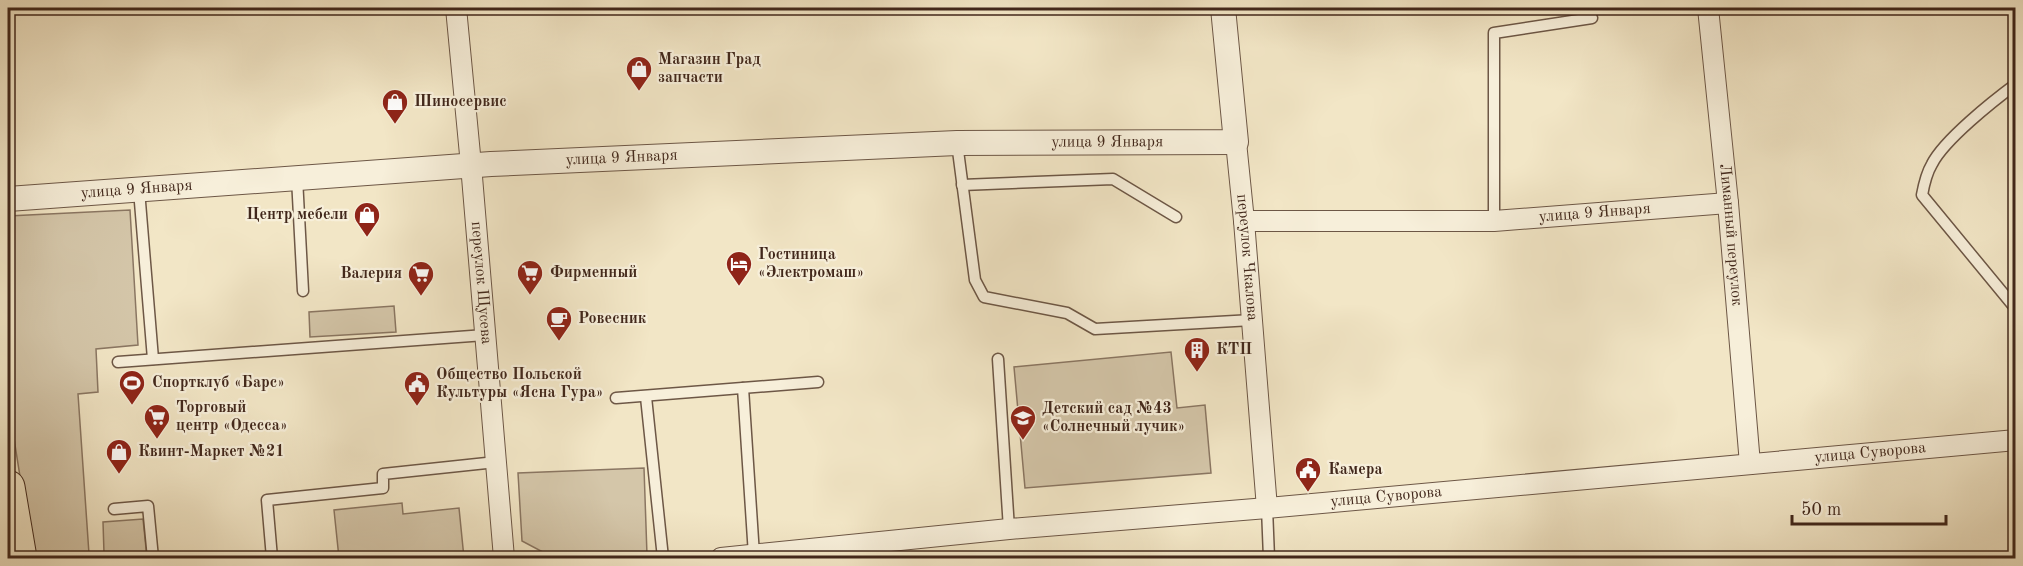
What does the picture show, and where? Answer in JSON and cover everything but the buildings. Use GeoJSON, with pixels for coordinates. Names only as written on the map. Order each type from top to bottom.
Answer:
{"type":"FeatureCollection","features":[{"type":"Feature","properties":{"kind":"highway"},"geometry":{"type":"LineString","coordinates":[[8,487],[20,558]]}},
{"type":"Feature","properties":{"kind":"street","name":"переулок Щусева"},"geometry":{"type":"LineString","coordinates":[[456,8],[504,558]]}},
{"type":"Feature","properties":{"kind":"street","name":"переулок Чкалова"},"geometry":{"type":"LineString","coordinates":[[1222,8],[1244,220],[1267,508]]}},
{"type":"Feature","properties":{"kind":"street","name":"Лиманный переулок"},"geometry":{"type":"LineString","coordinates":[[1708,8],[1728,203],[1750,464]]}},
{"type":"Feature","properties":{"kind":"street","name":"улица 9 Января"},"geometry":{"type":"LineString","coordinates":[[8,199],[471,165],[957,143],[1236,142]]}},
{"type":"Feature","properties":{"kind":"street","name":"улица 9 Января"},"geometry":{"type":"LineString","coordinates":[[1244,220],[1494,221],[1728,203]]}},
{"type":"Feature","properties":{"kind":"street","name":"улица Суворова"},"geometry":{"type":"LineString","coordinates":[[727,558],[1009,529],[2016,440]]}},
{"type":"Feature","properties":{"kind":"lane"},"geometry":{"type":"LineString","coordinates":[[1494,221],[1494,33],[1592,18]]}},
{"type":"Feature","properties":{"kind":"lane"},"geometry":{"type":"LineString","coordinates":[[2016,84],[1946,144],[1932,162],[1922,195],[2016,309]]}},
{"type":"Feature","properties":{"kind":"lane"},"geometry":{"type":"LineString","coordinates":[[957,143],[975,280],[984,297],[1067,313],[1095,329],[1252,320]]}},
{"type":"Feature","properties":{"kind":"lane"},"geometry":{"type":"LineString","coordinates":[[297,177],[303,291]]}},
{"type":"Feature","properties":{"kind":"lane"},"geometry":{"type":"LineString","coordinates":[[962,185],[1113,179],[1176,217]]}},
{"type":"Feature","properties":{"kind":"lane"},"geometry":{"type":"LineString","coordinates":[[139,189],[153,359]]}},
{"type":"Feature","properties":{"kind":"lane"},"geometry":{"type":"LineString","coordinates":[[118,362],[485,335]]}},
{"type":"Feature","properties":{"kind":"lane"},"geometry":{"type":"LineString","coordinates":[[998,358],[1009,529]]}},
{"type":"Feature","properties":{"kind":"lane"},"geometry":{"type":"LineString","coordinates":[[616,398],[819,382]]}},
{"type":"Feature","properties":{"kind":"lane"},"geometry":{"type":"LineString","coordinates":[[743,388],[754,555]]}},
{"type":"Feature","properties":{"kind":"lane"},"geometry":{"type":"LineString","coordinates":[[646,397],[663,558]]}},
{"type":"Feature","properties":{"kind":"lane"},"geometry":{"type":"LineString","coordinates":[[272,558],[267,500],[384,488],[384,474],[496,462]]}},
{"type":"Feature","properties":{"kind":"lane"},"geometry":{"type":"LineString","coordinates":[[114,509],[148,506],[153,558]]}},
{"type":"Feature","properties":{"kind":"lane"},"geometry":{"type":"LineString","coordinates":[[1267,508],[1269,558]]}},
{"type":"Feature","properties":{"kind":"shaded area"},"geometry":{"type":"Polygon","coordinates":[[[130,210],[138,345],[96,349],[98,392],[78,394],[89,554],[104,553],[103,522],[143,519],[147,558],[33,558],[8,401],[8,216],[130,210]]]}},
{"type":"Feature","properties":{"kind":"shaded area"},"geometry":{"type":"Polygon","coordinates":[[[394,306],[396,332],[310,337],[309,312],[394,306]]]}},
{"type":"Feature","properties":{"kind":"shaded area"},"geometry":{"type":"Polygon","coordinates":[[[1171,352],[1177,408],[1205,405],[1211,473],[1025,488],[1014,367],[1171,352]]]}},
{"type":"Feature","properties":{"kind":"shaded area"},"geometry":{"type":"Polygon","coordinates":[[[644,468],[647,555],[554,558],[522,541],[518,473],[644,468]]]}},
{"type":"Feature","properties":{"kind":"shaded area"},"geometry":{"type":"Polygon","coordinates":[[[402,503],[403,514],[459,508],[464,558],[339,558],[334,510],[402,503]]]}},
{"type":"Feature","properties":{"kind":"place","name":"Магазин Град запчасти"},"geometry":{"type":"Point","coordinates":[639,92]}},
{"type":"Feature","properties":{"kind":"place","name":"Шиносервис"},"geometry":{"type":"Point","coordinates":[395,125]}},
{"type":"Feature","properties":{"kind":"place","name":"Центр мебели"},"geometry":{"type":"Point","coordinates":[367,238]}},
{"type":"Feature","properties":{"kind":"place","name":"Гостиница «Электромаш»"},"geometry":{"type":"Point","coordinates":[739,287]}},
{"type":"Feature","properties":{"kind":"place","name":"Фирменный"},"geometry":{"type":"Point","coordinates":[530,296]}},
{"type":"Feature","properties":{"kind":"place","name":"Валерия"},"geometry":{"type":"Point","coordinates":[421,297]}},
{"type":"Feature","properties":{"kind":"place","name":"Ровесник"},"geometry":{"type":"Point","coordinates":[559,342]}},
{"type":"Feature","properties":{"kind":"place","name":"КТП"},"geometry":{"type":"Point","coordinates":[1197,373]}},
{"type":"Feature","properties":{"kind":"place","name":"Спортклуб «Барс»"},"geometry":{"type":"Point","coordinates":[132,406]}},
{"type":"Feature","properties":{"kind":"place","name":"Общество Польской Культуры «Ясна Гура»"},"geometry":{"type":"Point","coordinates":[417,407]}},
{"type":"Feature","properties":{"kind":"place","name":"Торговый центр «Одесса»"},"geometry":{"type":"Point","coordinates":[157,440]}},
{"type":"Feature","properties":{"kind":"place","name":"Детский сад №43 «Солнечный лучик»"},"geometry":{"type":"Point","coordinates":[1023,441]}},
{"type":"Feature","properties":{"kind":"place","name":"Квинт-Маркет №21"},"geometry":{"type":"Point","coordinates":[119,475]}},
{"type":"Feature","properties":{"kind":"place","name":"Камера"},"geometry":{"type":"Point","coordinates":[1308,493]}}]}
